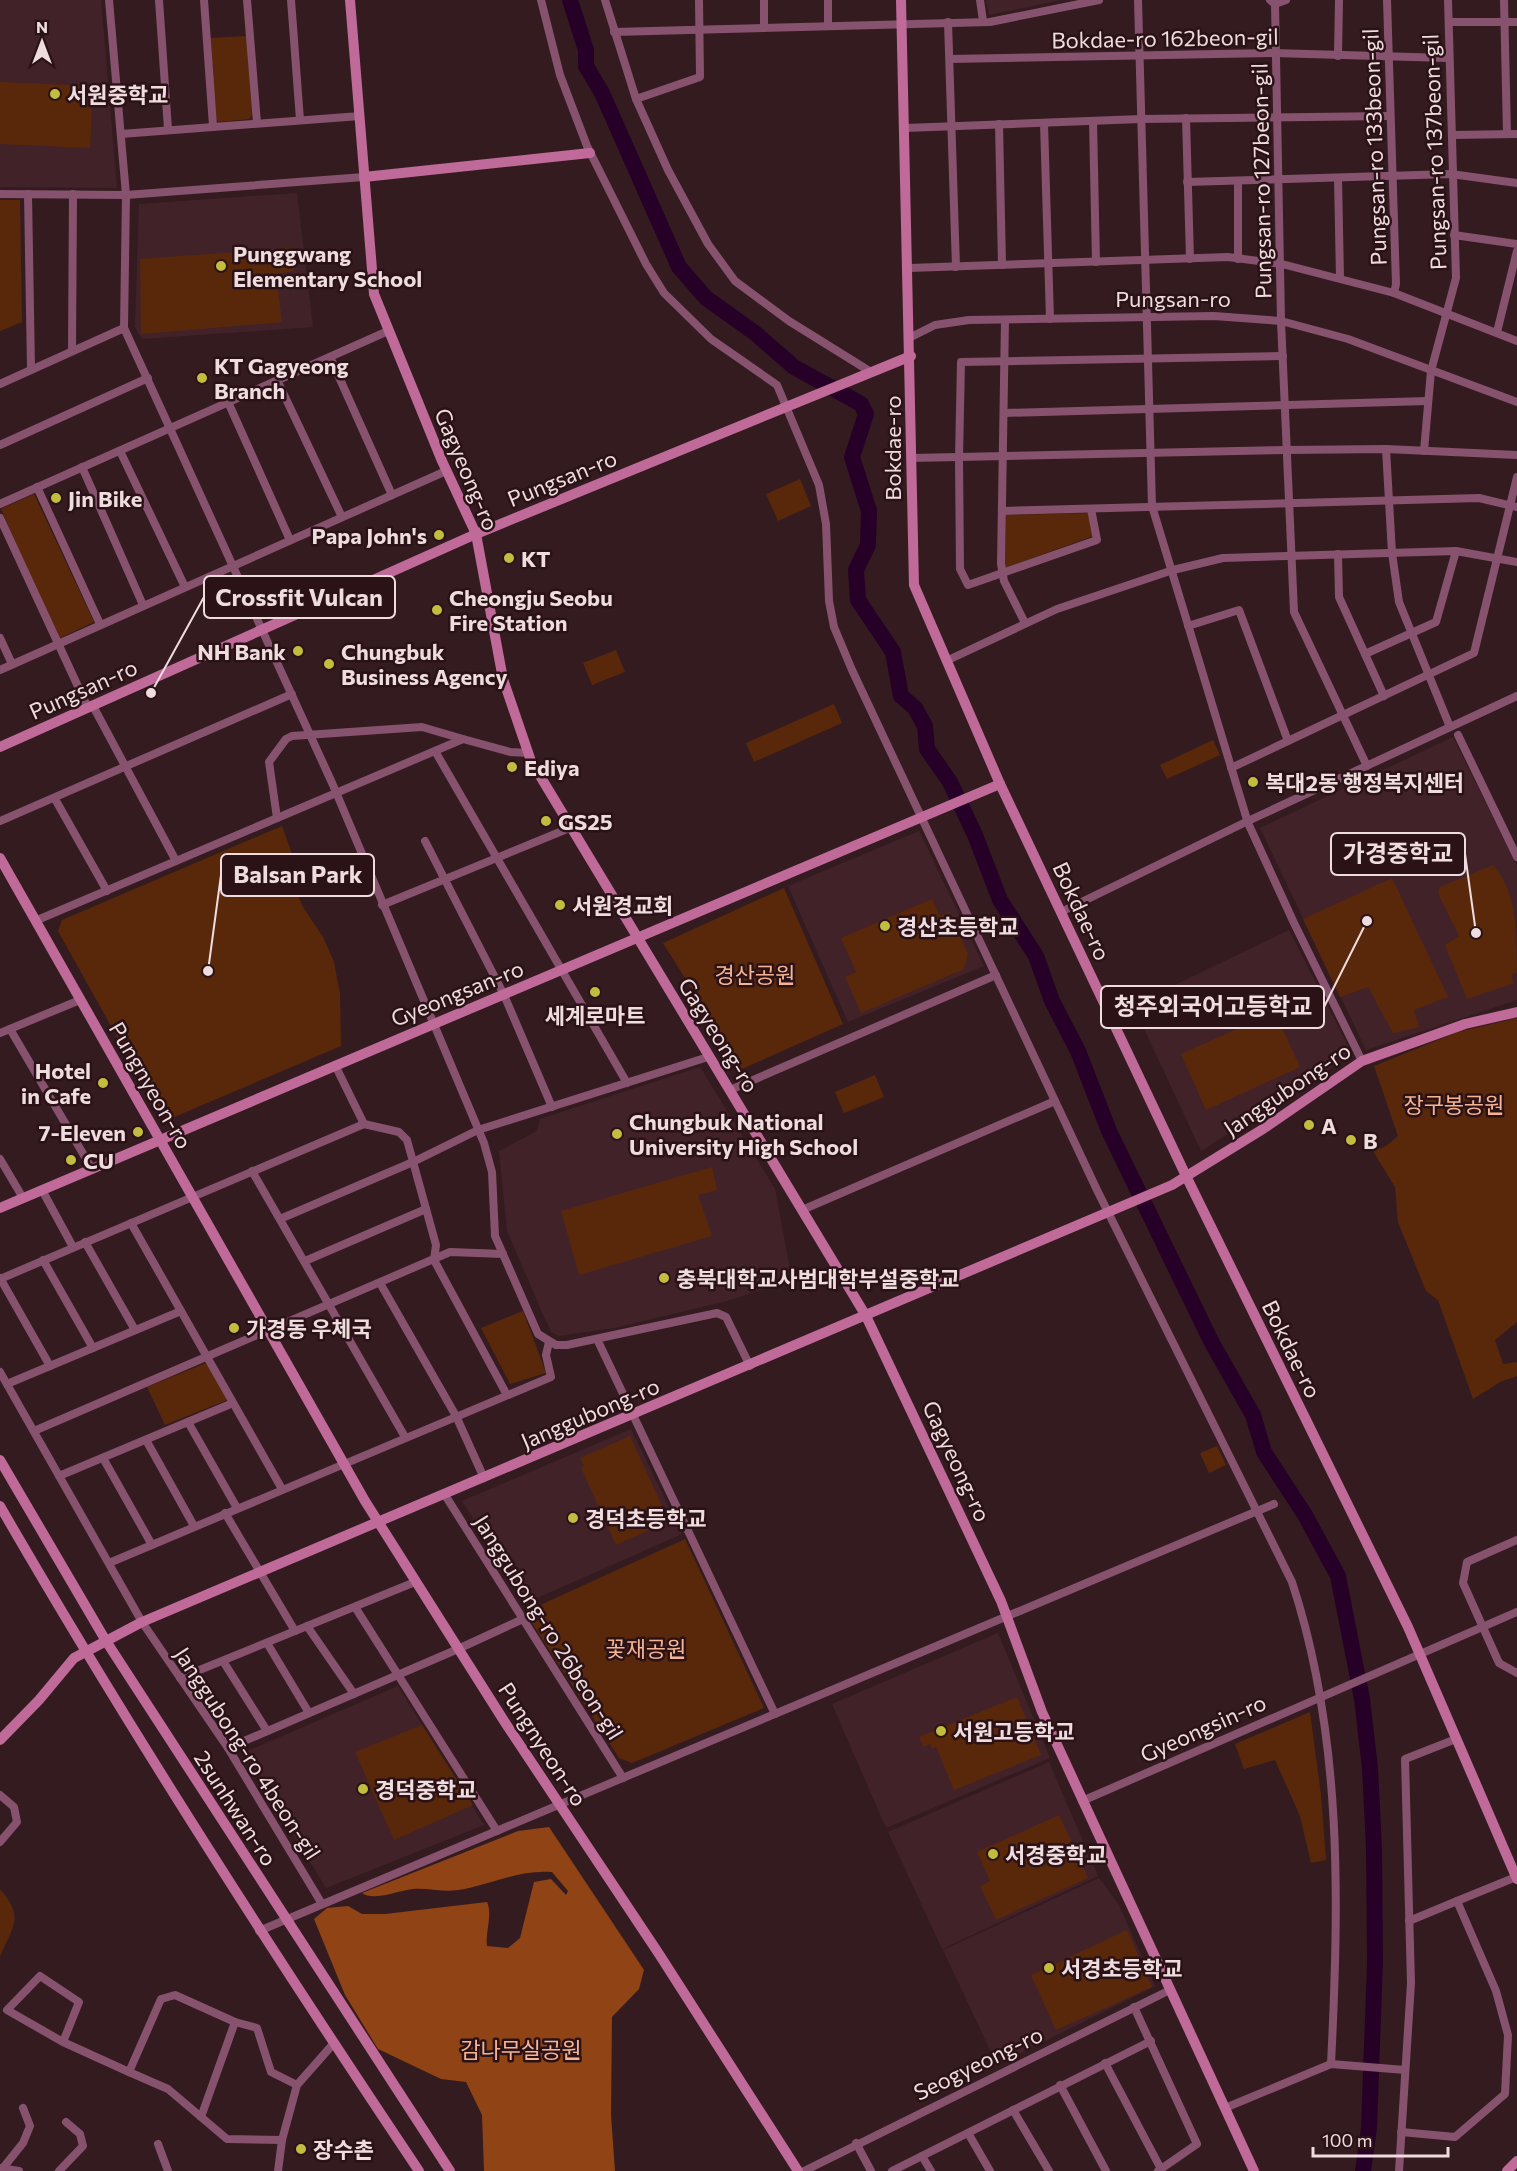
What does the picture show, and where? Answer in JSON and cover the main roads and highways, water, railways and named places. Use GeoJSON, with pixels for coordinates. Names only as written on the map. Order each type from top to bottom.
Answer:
{"type":"FeatureCollection","features":[{"type":"Feature","properties":{"kind":"waterway"},"geometry":{"type":"LineString","coordinates":[[570,0],[586,50],[586,66],[602,93],[679,267],[706,298],[755,333],[794,367],[861,404],[866,414],[852,457],[869,511],[868,545],[856,570],[858,600],[893,652],[901,696],[915,708],[925,726],[927,749],[950,782],[975,835],[1000,900],[1036,956],[1052,1001],[1078,1051],[1109,1131],[1212,1343],[1253,1415],[1264,1452],[1305,1515],[1338,1576],[1362,1699],[1370,1768],[1374,1848],[1375,1962],[1369,2128],[1363,2171]]}},
{"type":"Feature","properties":{"kind":"place","name":"서원중학교"},"geometry":{"type":"Point","coordinates":[55,94]}},
{"type":"Feature","properties":{"kind":"place","name":"Punggwang Elementary School"},"geometry":{"type":"Point","coordinates":[221,266]}},
{"type":"Feature","properties":{"kind":"place","name":"KT Gagyeong Branch"},"geometry":{"type":"Point","coordinates":[202,378]}},
{"type":"Feature","properties":{"kind":"place","name":"Jin Bike"},"geometry":{"type":"Point","coordinates":[56,498]}},
{"type":"Feature","properties":{"kind":"place","name":"Papa John's"},"geometry":{"type":"Point","coordinates":[439,535]}},
{"type":"Feature","properties":{"kind":"place","name":"KT"},"geometry":{"type":"Point","coordinates":[509,558]}},
{"type":"Feature","properties":{"kind":"place","name":"Cheongju Seobu Fire Station"},"geometry":{"type":"Point","coordinates":[437,610]}},
{"type":"Feature","properties":{"kind":"place","name":"NH Bank"},"geometry":{"type":"Point","coordinates":[298,651]}},
{"type":"Feature","properties":{"kind":"place","name":"Chungbuk Business Agency"},"geometry":{"type":"Point","coordinates":[329,664]}},
{"type":"Feature","properties":{"kind":"place","name":"Crossfit Vulcan"},"geometry":{"type":"Point","coordinates":[151,693]}},
{"type":"Feature","properties":{"kind":"place","name":"Ediya"},"geometry":{"type":"Point","coordinates":[512,767]}},
{"type":"Feature","properties":{"kind":"place","name":"복대2동 행정복지센터"},"geometry":{"type":"Point","coordinates":[1253,782]}},
{"type":"Feature","properties":{"kind":"place","name":"GS25"},"geometry":{"type":"Point","coordinates":[546,821]}},
{"type":"Feature","properties":{"kind":"place","name":"서원경교회"},"geometry":{"type":"Point","coordinates":[560,905]}},
{"type":"Feature","properties":{"kind":"place","name":"청주외국어고등학교"},"geometry":{"type":"Point","coordinates":[1367,921]}},
{"type":"Feature","properties":{"kind":"place","name":"경산초등학교"},"geometry":{"type":"Point","coordinates":[885,926]}},
{"type":"Feature","properties":{"kind":"place","name":"가경중학교"},"geometry":{"type":"Point","coordinates":[1476,933]}},
{"type":"Feature","properties":{"kind":"place","name":"Balsan Park"},"geometry":{"type":"Point","coordinates":[208,971]}},
{"type":"Feature","properties":{"kind":"place","name":"세계로마트"},"geometry":{"type":"Point","coordinates":[595,992]}},
{"type":"Feature","properties":{"kind":"place","name":"Hotel in Cafe"},"geometry":{"type":"Point","coordinates":[103,1083]}},
{"type":"Feature","properties":{"kind":"place","name":"A"},"geometry":{"type":"Point","coordinates":[1309,1125]}},
{"type":"Feature","properties":{"kind":"place","name":"7-Eleven"},"geometry":{"type":"Point","coordinates":[138,1132]}},
{"type":"Feature","properties":{"kind":"place","name":"Chungbuk National University High School"},"geometry":{"type":"Point","coordinates":[617,1134]}},
{"type":"Feature","properties":{"kind":"place","name":"B"},"geometry":{"type":"Point","coordinates":[1351,1140]}},
{"type":"Feature","properties":{"kind":"place","name":"CU"},"geometry":{"type":"Point","coordinates":[71,1160]}},
{"type":"Feature","properties":{"kind":"place","name":"충북대학교사범대학부설중학교"},"geometry":{"type":"Point","coordinates":[664,1278]}},
{"type":"Feature","properties":{"kind":"place","name":"가경동 우체국"},"geometry":{"type":"Point","coordinates":[234,1328]}},
{"type":"Feature","properties":{"kind":"place","name":"경덕초등학교"},"geometry":{"type":"Point","coordinates":[573,1518]}},
{"type":"Feature","properties":{"kind":"place","name":"서원고등학교"},"geometry":{"type":"Point","coordinates":[941,1731]}},
{"type":"Feature","properties":{"kind":"place","name":"경덕중학교"},"geometry":{"type":"Point","coordinates":[363,1789]}},
{"type":"Feature","properties":{"kind":"place","name":"서경중학교"},"geometry":{"type":"Point","coordinates":[993,1854]}},
{"type":"Feature","properties":{"kind":"place","name":"서경초등학교"},"geometry":{"type":"Point","coordinates":[1049,1968]}},
{"type":"Feature","properties":{"kind":"place","name":"장수촌"},"geometry":{"type":"Point","coordinates":[301,2149]}},
{"type":"Feature","properties":{"kind":"park label","name":"경산공원"},"geometry":{"type":"Point","coordinates":[755,974]}},
{"type":"Feature","properties":{"kind":"park label","name":"장구봉공원"},"geometry":{"type":"Point","coordinates":[1454,1104]}},
{"type":"Feature","properties":{"kind":"park label","name":"꽃재공원"},"geometry":{"type":"Point","coordinates":[646,1648]}},
{"type":"Feature","properties":{"kind":"park label","name":"감나무실공원"},"geometry":{"type":"Point","coordinates":[521,2049]}}]}
